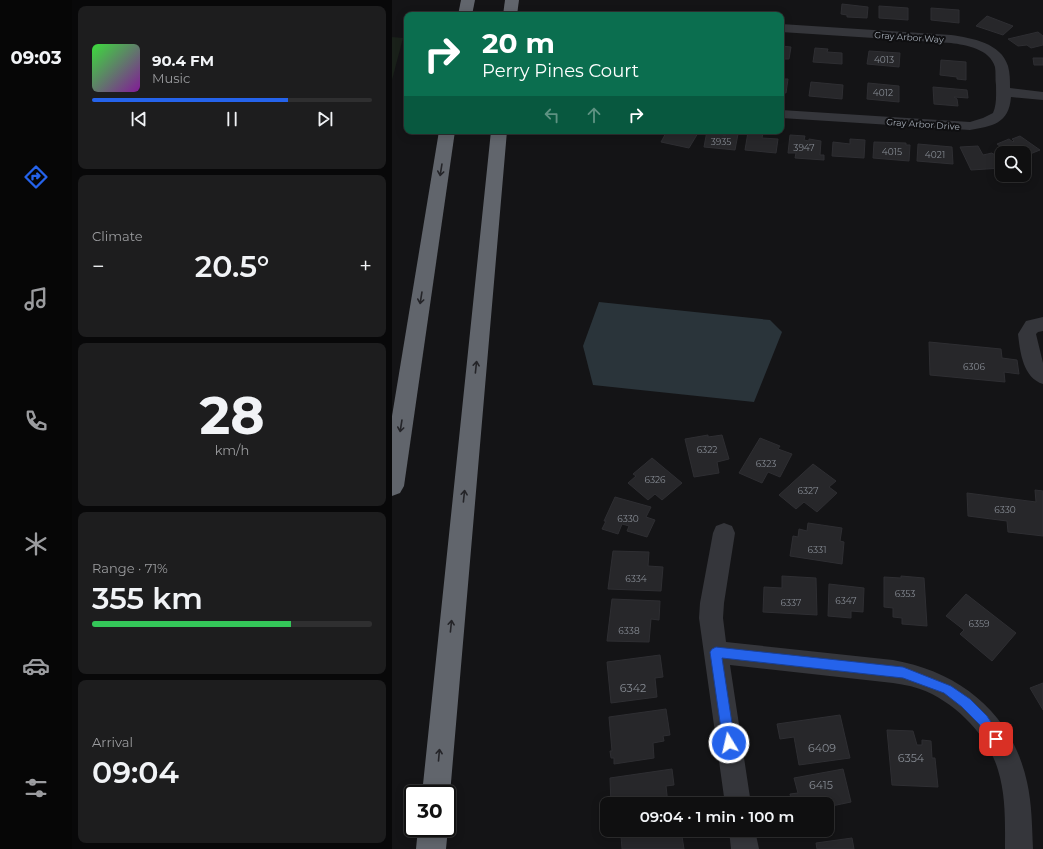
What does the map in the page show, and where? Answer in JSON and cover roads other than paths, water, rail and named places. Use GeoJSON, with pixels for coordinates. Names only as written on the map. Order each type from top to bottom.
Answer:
{"type":"FeatureCollection","features":[{"type":"Feature","properties":{"kind":"highway"},"geometry":{"type":"LineString","coordinates":[[466,12],[468,0]]}},
{"type":"Feature","properties":{"kind":"highway"},"geometry":{"type":"LineString","coordinates":[[510,12],[512,0]]}},
{"type":"Feature","properties":{"kind":"highway"},"geometry":{"type":"LineString","coordinates":[[392,486],[447,134]]}},
{"type":"Feature","properties":{"kind":"highway"},"geometry":{"type":"LineString","coordinates":[[437,785],[499,134]]}},
{"type":"Feature","properties":{"kind":"highway"},"geometry":{"type":"LineString","coordinates":[[431,849],[432,837]]}},
{"type":"Feature","properties":{"kind":"street","name":"Gray Arbor Way"},"geometry":{"type":"LineString","coordinates":[[784,28],[951,39],[969,42],[986,49],[997,58],[1001,66],[1003,92]]}},
{"type":"Feature","properties":{"kind":"street"},"geometry":{"type":"LineString","coordinates":[[1003,92],[1043,96]]}},
{"type":"Feature","properties":{"kind":"street","name":"Gray Arbor Drive"},"geometry":{"type":"LineString","coordinates":[[784,114],[970,126],[989,122],[1000,113],[1004,105],[1003,92]]}},
{"type":"Feature","properties":{"kind":"street"},"geometry":{"type":"LineString","coordinates":[[1043,324],[1032,326],[1027,334],[1035,366],[1043,377]]}},
{"type":"Feature","properties":{"kind":"street"},"geometry":{"type":"LineString","coordinates":[[724,533],[712,603],[711,618],[737,797]]}},
{"type":"Feature","properties":{"kind":"street"},"geometry":{"type":"LineString","coordinates":[[716,652],[903,673],[947,689],[966,703],[983,720],[1007,759],[1014,780],[1018,809],[1019,849]]}},
{"type":"Feature","properties":{"kind":"street"},"geometry":{"type":"LineString","coordinates":[[743,837],[745,849]]}}]}
